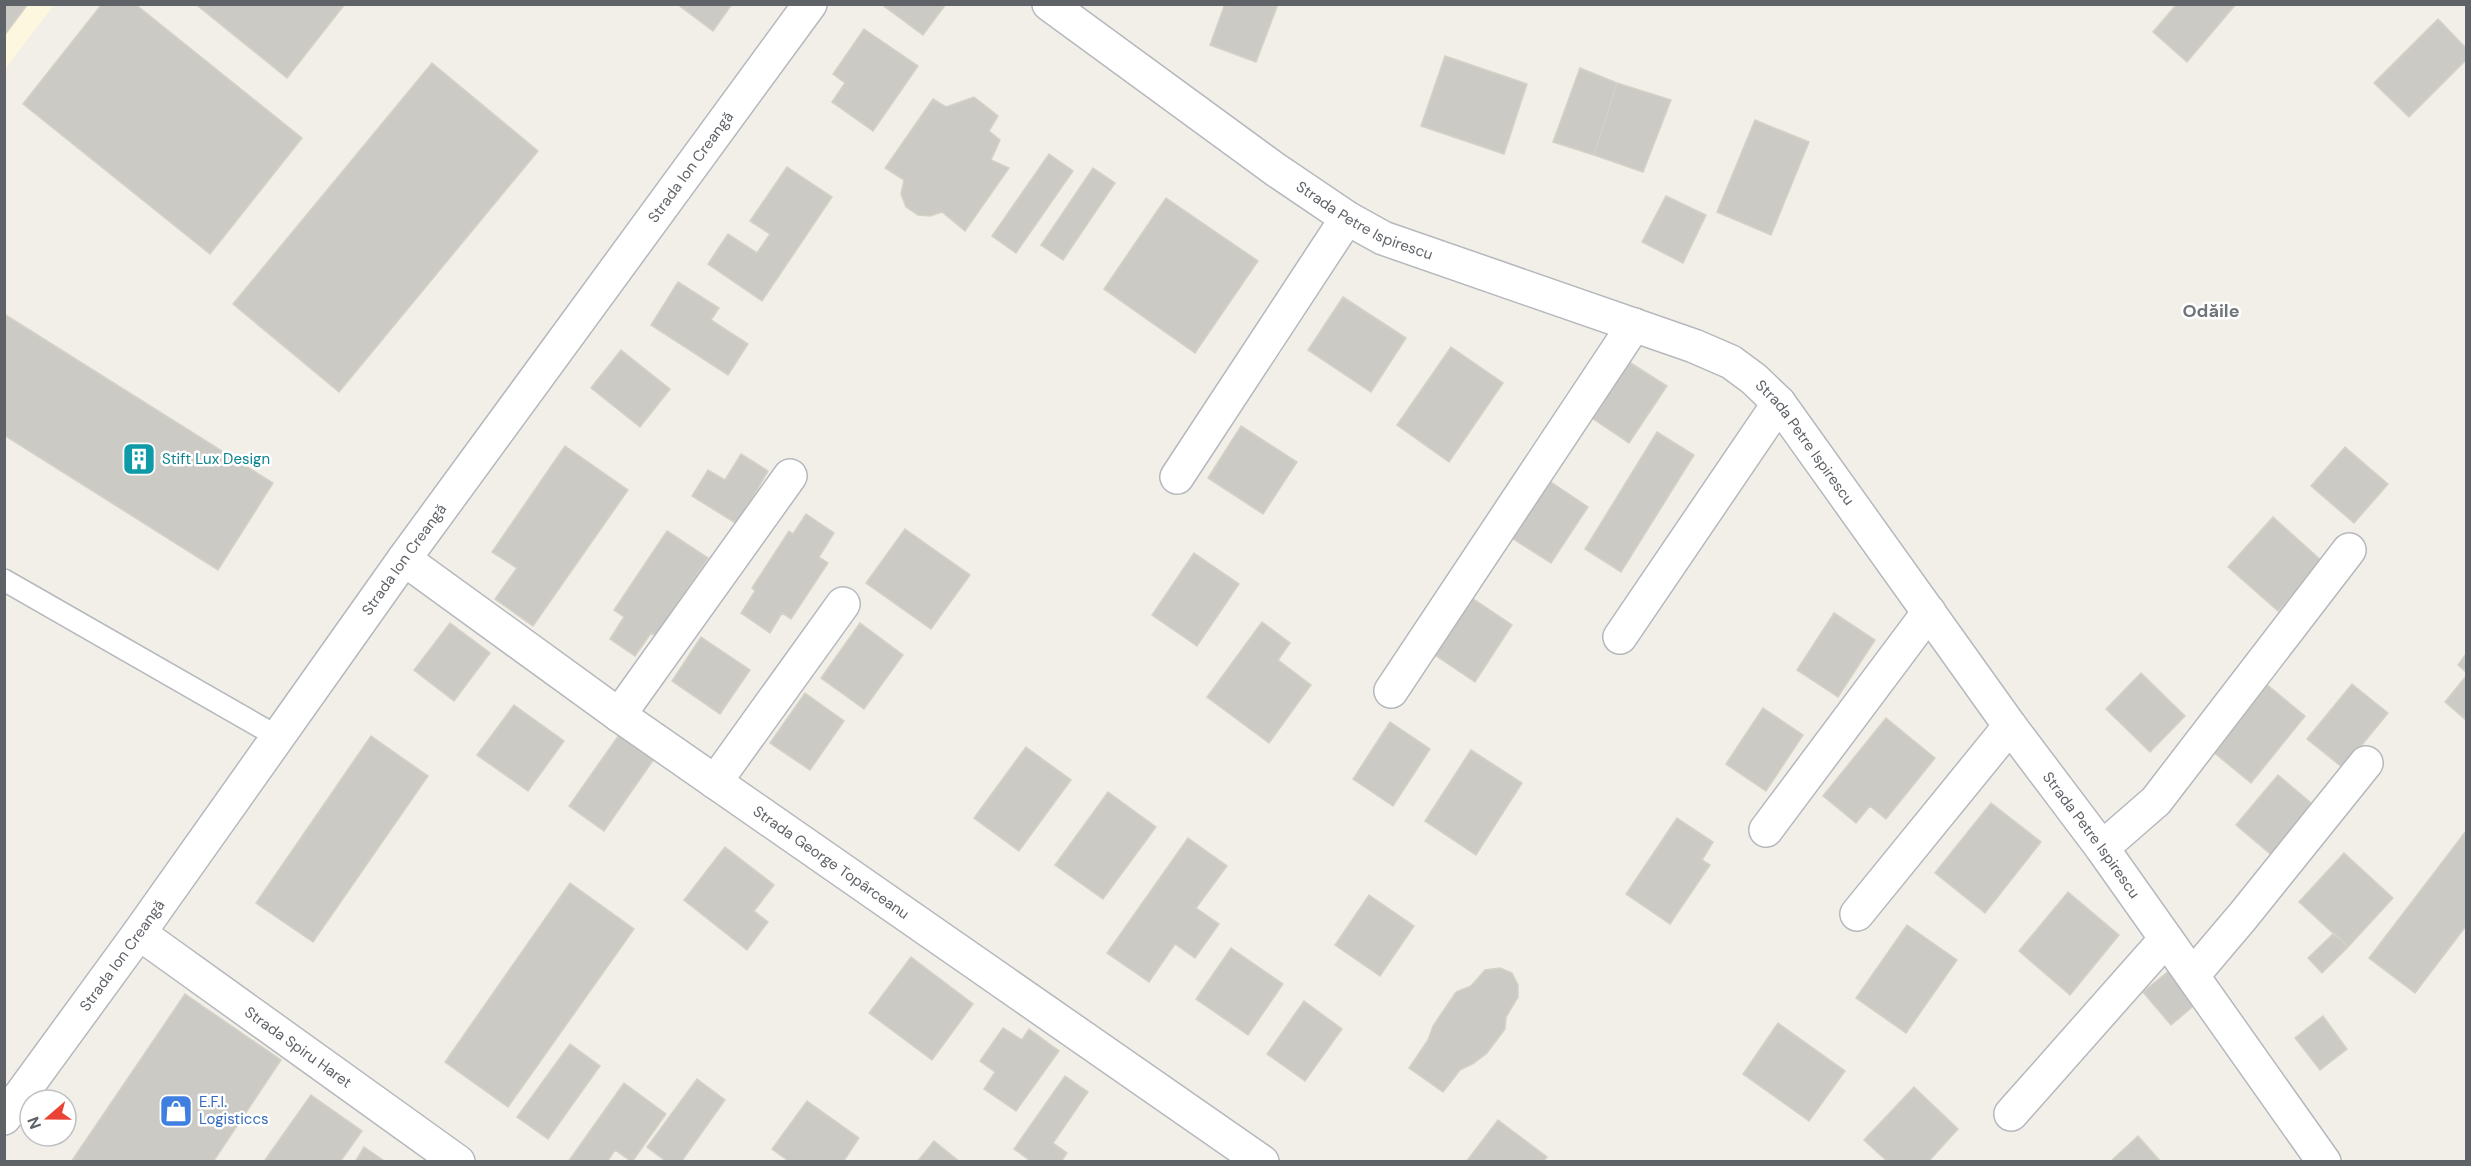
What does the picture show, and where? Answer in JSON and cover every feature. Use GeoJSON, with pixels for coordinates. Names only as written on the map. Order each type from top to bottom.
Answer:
{"type":"FeatureCollection","features":[{"type":"Feature","properties":{"kind":"street","name":"Strada Ion Creangă"},"geometry":{"type":"LineString","coordinates":[[4,1118],[139,933],[404,559],[810,4]]}},
{"type":"Feature","properties":{"kind":"street","name":"Strada Petre Ispirescu"},"geometry":{"type":"LineString","coordinates":[[1048,4],[1276,170],[1347,218],[1383,238],[1634,325],[1731,362],[1754,379],[1779,403],[2010,726],[2102,848],[2324,1161]]}},
{"type":"Feature","properties":{"kind":"street"},"geometry":{"type":"LineString","coordinates":[[1177,477],[1347,218]]}},
{"type":"Feature","properties":{"kind":"street"},"geometry":{"type":"LineString","coordinates":[[1390,692],[1634,325]]}},
{"type":"Feature","properties":{"kind":"street"},"geometry":{"type":"LineString","coordinates":[[1620,637],[1779,403]]}},
{"type":"Feature","properties":{"kind":"street"},"geometry":{"type":"LineString","coordinates":[[619,715],[790,476]]}},
{"type":"Feature","properties":{"kind":"street"},"geometry":{"type":"LineString","coordinates":[[2102,848],[2156,801],[2349,550]]}},
{"type":"Feature","properties":{"kind":"street","name":"Strada George Topârceanu"},"geometry":{"type":"LineString","coordinates":[[404,559],[619,715],[1262,1161]]}},
{"type":"Feature","properties":{"kind":"street"},"geometry":{"type":"LineString","coordinates":[[715,782],[843,604]]}},
{"type":"Feature","properties":{"kind":"street"},"geometry":{"type":"LineString","coordinates":[[1766,830],[1929,612]]}},
{"type":"Feature","properties":{"kind":"street"},"geometry":{"type":"LineString","coordinates":[[1857,914],[2010,726]]}},
{"type":"Feature","properties":{"kind":"street"},"geometry":{"type":"LineString","coordinates":[[2193,975],[2366,763]]}},
{"type":"Feature","properties":{"kind":"street","name":"Strada Spiru Haret"},"geometry":{"type":"LineString","coordinates":[[139,933],[458,1161]]}},
{"type":"Feature","properties":{"kind":"street"},"geometry":{"type":"LineString","coordinates":[[2011,1114],[2166,939]]}},
{"type":"Feature","properties":{"kind":"lane"},"geometry":{"type":"LineString","coordinates":[[4,580],[278,737]]}},
{"type":"Feature","properties":{"kind":"shaded area"},"geometry":{"type":"Polygon","coordinates":[[[5,5],[54,5],[5,69],[5,5]]]}},
{"type":"Feature","properties":{"kind":"building"},"geometry":{"type":"Polygon","coordinates":[[[4,4],[28,4],[4,36],[4,4]]]}},
{"type":"Feature","properties":{"kind":"building"},"geometry":{"type":"Polygon","coordinates":[[[102,4],[135,4],[302,138],[210,254],[23,104],[102,4]]]}},
{"type":"Feature","properties":{"kind":"building"},"geometry":{"type":"Polygon","coordinates":[[[199,4],[345,4],[287,78],[198,6],[199,4]]]}},
{"type":"Feature","properties":{"kind":"building"},"geometry":{"type":"Polygon","coordinates":[[[677,4],[732,4],[713,31],[677,4]]]}},
{"type":"Feature","properties":{"kind":"building"},"geometry":{"type":"Polygon","coordinates":[[[881,4],[946,4],[923,35],[881,4]]]}},
{"type":"Feature","properties":{"kind":"building"},"geometry":{"type":"Polygon","coordinates":[[[1225,4],[1278,4],[1256,62],[1210,45],[1225,4]]]}},
{"type":"Feature","properties":{"kind":"building"},"geometry":{"type":"Polygon","coordinates":[[[2177,4],[2236,4],[2187,62],[2153,32],[2177,4]]]}},
{"type":"Feature","properties":{"kind":"building"},"geometry":{"type":"Polygon","coordinates":[[[2438,19],[2466,48],[2466,60],[2409,117],[2374,83],[2438,19]]]}},
{"type":"Feature","properties":{"kind":"building"},"geometry":{"type":"Polygon","coordinates":[[[864,29],[918,66],[873,131],[832,102],[845,83],[833,74],[864,29]]]}},
{"type":"Feature","properties":{"kind":"building"},"geometry":{"type":"Polygon","coordinates":[[[1445,56],[1527,84],[1504,154],[1421,126],[1445,56]]]}},
{"type":"Feature","properties":{"kind":"building"},"geometry":{"type":"Polygon","coordinates":[[[432,63],[538,151],[339,392],[233,304],[432,63]]]}},
{"type":"Feature","properties":{"kind":"building"},"geometry":{"type":"Polygon","coordinates":[[[1580,68],[1617,83],[1594,155],[1553,142],[1580,68]]]}},
{"type":"Feature","properties":{"kind":"building"},"geometry":{"type":"Polygon","coordinates":[[[1617,83],[1671,100],[1643,172],[1594,155],[1617,83]]]}},
{"type":"Feature","properties":{"kind":"building"},"geometry":{"type":"Polygon","coordinates":[[[974,97],[998,116],[989,131],[1000,140],[991,160],[1009,168],[965,231],[942,212],[930,216],[918,215],[906,207],[901,194],[904,180],[885,168],[933,99],[946,107],[974,97]]]}},
{"type":"Feature","properties":{"kind":"building"},"geometry":{"type":"Polygon","coordinates":[[[1755,120],[1809,142],[1771,235],[1717,212],[1755,120]]]}},
{"type":"Feature","properties":{"kind":"building"},"geometry":{"type":"Polygon","coordinates":[[[1049,154],[1073,171],[1016,253],[992,236],[1049,154]]]}},
{"type":"Feature","properties":{"kind":"building"},"geometry":{"type":"Polygon","coordinates":[[[787,167],[832,197],[762,301],[708,264],[728,234],[757,253],[770,234],[750,221],[787,167]]]}},
{"type":"Feature","properties":{"kind":"building"},"geometry":{"type":"Polygon","coordinates":[[[1093,168],[1115,183],[1063,260],[1041,245],[1093,168]]]}},
{"type":"Feature","properties":{"kind":"building"},"geometry":{"type":"Polygon","coordinates":[[[1666,196],[1706,215],[1683,263],[1642,242],[1666,196]]]}},
{"type":"Feature","properties":{"kind":"building"},"geometry":{"type":"Polygon","coordinates":[[[1166,198],[1258,261],[1195,353],[1104,289],[1166,198]]]}},
{"type":"Feature","properties":{"kind":"building"},"geometry":{"type":"Polygon","coordinates":[[[678,282],[719,308],[711,320],[748,344],[728,375],[651,325],[678,282]]]}},
{"type":"Feature","properties":{"kind":"building"},"geometry":{"type":"Polygon","coordinates":[[[1343,297],[1406,338],[1371,392],[1308,350],[1343,297]]]}},
{"type":"Feature","properties":{"kind":"building","name":"Stift Lux Design"},"geometry":{"type":"Polygon","coordinates":[[[4,314],[273,483],[218,570],[4,435],[4,314]]]}},
{"type":"Feature","properties":{"kind":"building"},"geometry":{"type":"Polygon","coordinates":[[[1451,347],[1503,383],[1449,462],[1397,425],[1451,347]]]}},
{"type":"Feature","properties":{"kind":"building"},"geometry":{"type":"Polygon","coordinates":[[[621,350],[670,389],[640,427],[591,388],[621,350]]]}},
{"type":"Feature","properties":{"kind":"building"},"geometry":{"type":"Polygon","coordinates":[[[1626,360],[1667,386],[1629,443],[1589,416],[1626,360]]]}},
{"type":"Feature","properties":{"kind":"building"},"geometry":{"type":"Polygon","coordinates":[[[1241,426],[1297,462],[1263,514],[1208,478],[1241,426]]]}},
{"type":"Feature","properties":{"kind":"building"},"geometry":{"type":"Polygon","coordinates":[[[1657,432],[1694,455],[1621,572],[1585,549],[1657,432]]]}},
{"type":"Feature","properties":{"kind":"building"},"geometry":{"type":"Polygon","coordinates":[[[565,446],[628,490],[533,626],[495,599],[517,568],[492,552],[565,446]]]}},
{"type":"Feature","properties":{"kind":"building"},"geometry":{"type":"Polygon","coordinates":[[[2345,447],[2388,484],[2354,523],[2311,486],[2345,447]]]}},
{"type":"Feature","properties":{"kind":"building"},"geometry":{"type":"Polygon","coordinates":[[[741,454],[768,471],[737,524],[692,496],[708,470],[725,480],[741,454]]]}},
{"type":"Feature","properties":{"kind":"building"},"geometry":{"type":"Polygon","coordinates":[[[1548,480],[1588,507],[1551,563],[1510,537],[1548,480]]]}},
{"type":"Feature","properties":{"kind":"building"},"geometry":{"type":"Polygon","coordinates":[[[806,514],[834,533],[819,557],[828,563],[791,619],[782,613],[770,633],[741,613],[755,591],[752,588],[789,531],[793,534],[806,514]]]}},
{"type":"Feature","properties":{"kind":"building"},"geometry":{"type":"Polygon","coordinates":[[[2273,517],[2323,562],[2278,611],[2228,567],[2273,517]]]}},
{"type":"Feature","properties":{"kind":"building"},"geometry":{"type":"Polygon","coordinates":[[[905,529],[970,575],[931,629],[866,583],[905,529]]]}},
{"type":"Feature","properties":{"kind":"building"},"geometry":{"type":"Polygon","coordinates":[[[667,531],[708,558],[656,636],[651,633],[635,656],[610,639],[624,617],[614,610],[667,531]]]}},
{"type":"Feature","properties":{"kind":"building"},"geometry":{"type":"Polygon","coordinates":[[[1194,553],[1239,584],[1197,646],[1152,615],[1194,553]]]}},
{"type":"Feature","properties":{"kind":"building"},"geometry":{"type":"Polygon","coordinates":[[[1472,598],[1512,625],[1475,682],[1435,655],[1472,598]]]}},
{"type":"Feature","properties":{"kind":"building"},"geometry":{"type":"Polygon","coordinates":[[[1834,613],[1875,640],[1838,697],[1797,670],[1834,613]]]}},
{"type":"Feature","properties":{"kind":"building"},"geometry":{"type":"Polygon","coordinates":[[[1262,622],[1290,643],[1278,660],[1311,685],[1269,743],[1207,697],[1262,622]]]}},
{"type":"Feature","properties":{"kind":"building"},"geometry":{"type":"Polygon","coordinates":[[[450,623],[490,653],[454,701],[414,670],[450,623]]]}},
{"type":"Feature","properties":{"kind":"building"},"geometry":{"type":"Polygon","coordinates":[[[860,623],[903,655],[864,709],[821,678],[860,623]]]}},
{"type":"Feature","properties":{"kind":"building"},"geometry":{"type":"Polygon","coordinates":[[[701,637],[750,670],[720,714],[672,681],[701,637]]]}},
{"type":"Feature","properties":{"kind":"building"},"geometry":{"type":"Polygon","coordinates":[[[2466,654],[2466,672],[2458,665],[2466,654]]]}},
{"type":"Feature","properties":{"kind":"building"},"geometry":{"type":"Polygon","coordinates":[[[2141,673],[2185,716],[2150,752],[2106,709],[2141,673]]]}},
{"type":"Feature","properties":{"kind":"building"},"geometry":{"type":"Polygon","coordinates":[[[2466,676],[2466,720],[2445,702],[2466,676]]]}},
{"type":"Feature","properties":{"kind":"building"},"geometry":{"type":"Polygon","coordinates":[[[2260,679],[2305,716],[2251,783],[2206,746],[2260,679]]]}},
{"type":"Feature","properties":{"kind":"building"},"geometry":{"type":"Polygon","coordinates":[[[2352,684],[2388,713],[2343,768],[2307,739],[2352,684]]]}},
{"type":"Feature","properties":{"kind":"building"},"geometry":{"type":"Polygon","coordinates":[[[805,693],[844,721],[810,770],[770,743],[805,693]]]}},
{"type":"Feature","properties":{"kind":"building"},"geometry":{"type":"Polygon","coordinates":[[[514,705],[564,741],[528,791],[477,755],[514,705]]]}},
{"type":"Feature","properties":{"kind":"building"},"geometry":{"type":"Polygon","coordinates":[[[1763,708],[1803,735],[1766,791],[1726,764],[1763,708]]]}},
{"type":"Feature","properties":{"kind":"building"},"geometry":{"type":"Polygon","coordinates":[[[1886,718],[1935,758],[1886,819],[1870,806],[1856,823],[1823,796],[1886,718]]]}},
{"type":"Feature","properties":{"kind":"building"},"geometry":{"type":"Polygon","coordinates":[[[1390,722],[1430,749],[1393,806],[1353,779],[1390,722]]]}},
{"type":"Feature","properties":{"kind":"building"},"geometry":{"type":"Polygon","coordinates":[[[619,735],[654,759],[604,831],[569,806],[619,735]]]}},
{"type":"Feature","properties":{"kind":"building"},"geometry":{"type":"Polygon","coordinates":[[[371,736],[428,776],[313,942],[256,903],[371,736]]]}},
{"type":"Feature","properties":{"kind":"building"},"geometry":{"type":"Polygon","coordinates":[[[1026,747],[1071,780],[1019,851],[974,818],[1026,747]]]}},
{"type":"Feature","properties":{"kind":"building"},"geometry":{"type":"Polygon","coordinates":[[[1471,750],[1522,783],[1476,855],[1425,821],[1471,750]]]}},
{"type":"Feature","properties":{"kind":"building"},"geometry":{"type":"Polygon","coordinates":[[[2278,775],[2317,808],[2275,858],[2236,825],[2278,775]]]}},
{"type":"Feature","properties":{"kind":"building"},"geometry":{"type":"Polygon","coordinates":[[[1108,792],[1156,827],[1103,899],[1055,865],[1108,792]]]}},
{"type":"Feature","properties":{"kind":"building"},"geometry":{"type":"Polygon","coordinates":[[[1991,803],[2041,842],[1985,913],[1935,873],[1991,803]]]}},
{"type":"Feature","properties":{"kind":"building"},"geometry":{"type":"Polygon","coordinates":[[[1677,818],[1713,842],[1702,860],[1710,865],[1670,924],[1626,894],[1677,818]]]}},
{"type":"Feature","properties":{"kind":"building"},"geometry":{"type":"Polygon","coordinates":[[[2466,831],[2466,926],[2415,993],[2369,958],[2466,831]]]}},
{"type":"Feature","properties":{"kind":"building"},"geometry":{"type":"Polygon","coordinates":[[[1188,838],[1227,866],[1196,908],[1219,924],[1195,958],[1175,944],[1149,982],[1107,953],[1188,838]]]}},
{"type":"Feature","properties":{"kind":"building"},"geometry":{"type":"Polygon","coordinates":[[[725,847],[774,885],[754,911],[768,922],[747,950],[684,900],[725,847]]]}},
{"type":"Feature","properties":{"kind":"building"},"geometry":{"type":"Polygon","coordinates":[[[2344,853],[2393,898],[2348,947],[2299,902],[2344,853]]]}},
{"type":"Feature","properties":{"kind":"building"},"geometry":{"type":"Polygon","coordinates":[[[570,883],[634,929],[508,1107],[445,1062],[570,883]]]}},
{"type":"Feature","properties":{"kind":"building"},"geometry":{"type":"Polygon","coordinates":[[[2068,892],[2119,935],[2070,995],[2019,951],[2068,892]]]}},
{"type":"Feature","properties":{"kind":"building"},"geometry":{"type":"Polygon","coordinates":[[[1369,895],[1414,926],[1380,976],[1335,945],[1369,895]]]}},
{"type":"Feature","properties":{"kind":"building"},"geometry":{"type":"Polygon","coordinates":[[[1907,925],[1957,960],[1906,1033],[1856,998],[1907,925]]]}},
{"type":"Feature","properties":{"kind":"building"},"geometry":{"type":"Polygon","coordinates":[[[2334,933],[2348,947],[2322,973],[2308,958],[2334,933]]]}},
{"type":"Feature","properties":{"kind":"building"},"geometry":{"type":"Polygon","coordinates":[[[1231,948],[1283,984],[1248,1035],[1196,999],[1231,948]]]}},
{"type":"Feature","properties":{"kind":"building"},"geometry":{"type":"Polygon","coordinates":[[[911,957],[973,1004],[932,1060],[869,1013],[911,957]]]}},
{"type":"Feature","properties":{"kind":"building"},"geometry":{"type":"Polygon","coordinates":[[[1500,968],[1512,973],[1518,985],[1518,997],[1506,1017],[1505,1029],[1487,1053],[1460,1070],[1443,1092],[1409,1068],[1456,992],[1471,986],[1485,970],[1500,968]]]}},
{"type":"Feature","properties":{"kind":"building"},"geometry":{"type":"Polygon","coordinates":[[[2170,970],[2197,1003],[2171,1025],[2143,992],[2170,970]]]}},
{"type":"Feature","properties":{"kind":"building","name":"E.F.I. Logisticcs"},"geometry":{"type":"Polygon","coordinates":[[[185,994],[281,1060],[213,1162],[71,1162],[185,994]]]}},
{"type":"Feature","properties":{"kind":"building"},"geometry":{"type":"Polygon","coordinates":[[[1304,1001],[1342,1029],[1305,1081],[1267,1054],[1304,1001]]]}},
{"type":"Feature","properties":{"kind":"building"},"geometry":{"type":"Polygon","coordinates":[[[2323,1016],[2347,1049],[2320,1070],[2295,1038],[2323,1016]]]}},
{"type":"Feature","properties":{"kind":"building"},"geometry":{"type":"Polygon","coordinates":[[[1778,1023],[1845,1071],[1809,1121],[1743,1074],[1778,1023]]]}},
{"type":"Feature","properties":{"kind":"building"},"geometry":{"type":"Polygon","coordinates":[[[1003,1028],[1022,1040],[1029,1029],[1059,1051],[1016,1111],[984,1089],[995,1072],[980,1061],[1003,1028]]]}},
{"type":"Feature","properties":{"kind":"building"},"geometry":{"type":"Polygon","coordinates":[[[570,1044],[600,1066],[548,1139],[517,1117],[570,1044]]]}},
{"type":"Feature","properties":{"kind":"building"},"geometry":{"type":"Polygon","coordinates":[[[1065,1076],[1088,1092],[1053,1143],[1067,1153],[1061,1162],[1032,1162],[1014,1149],[1065,1076]]]}},
{"type":"Feature","properties":{"kind":"building"},"geometry":{"type":"Polygon","coordinates":[[[697,1079],[725,1100],[681,1162],[667,1162],[647,1147],[697,1079]]]}},
{"type":"Feature","properties":{"kind":"building"},"geometry":{"type":"Polygon","coordinates":[[[624,1083],[666,1114],[632,1162],[615,1150],[607,1162],[568,1162],[624,1083]]]}},
{"type":"Feature","properties":{"kind":"building"},"geometry":{"type":"Polygon","coordinates":[[[1914,1087],[1958,1129],[1928,1162],[1888,1162],[1864,1140],[1914,1087]]]}},
{"type":"Feature","properties":{"kind":"building"},"geometry":{"type":"Polygon","coordinates":[[[311,1095],[362,1131],[340,1162],[268,1162],[265,1160],[311,1095]]]}},
{"type":"Feature","properties":{"kind":"building"},"geometry":{"type":"Polygon","coordinates":[[[807,1101],[859,1138],[843,1162],[790,1162],[772,1149],[807,1101]]]}},
{"type":"Feature","properties":{"kind":"building"},"geometry":{"type":"Polygon","coordinates":[[[1498,1120],[1547,1157],[1543,1162],[1466,1162],[1498,1120]]]}},
{"type":"Feature","properties":{"kind":"building"},"geometry":{"type":"Polygon","coordinates":[[[2138,1136],[2161,1162],[2110,1162],[2138,1136]]]}},
{"type":"Feature","properties":{"kind":"building"},"geometry":{"type":"Polygon","coordinates":[[[934,1141],[960,1162],[917,1162],[934,1141]]]}},
{"type":"Feature","properties":{"kind":"building"},"geometry":{"type":"Polygon","coordinates":[[[364,1147],[386,1162],[355,1162],[364,1147]]]}},
{"type":"Feature","properties":{"kind":"place","name":"Stift Lux Design"},"geometry":{"type":"Point","coordinates":[139,459]}},
{"type":"Feature","properties":{"kind":"place","name":"E.F.I. Logisticcs"},"geometry":{"type":"Point","coordinates":[176,1111]}},
{"type":"Feature","properties":{"kind":"district","name":"Odăile"},"geometry":{"type":"Point","coordinates":[2211,311]}}]}
